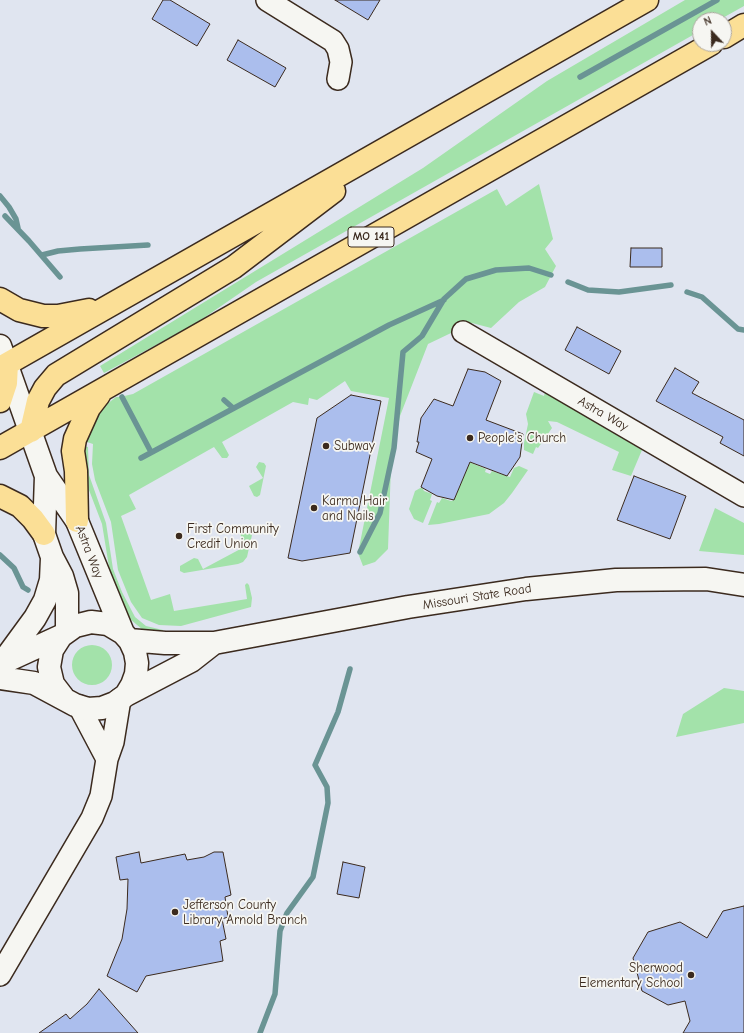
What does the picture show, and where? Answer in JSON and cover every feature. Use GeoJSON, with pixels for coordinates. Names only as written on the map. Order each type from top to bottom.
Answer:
{"type":"FeatureCollection","features":[{"type":"Feature","properties":{"kind":"highway"},"geometry":{"type":"LineString","coordinates":[[0,401],[6,383],[2,359],[108,306],[647,0]]}},
{"type":"Feature","properties":{"kind":"highway"},"geometry":{"type":"LineString","coordinates":[[732,33],[744,26]]}},
{"type":"Feature","properties":{"kind":"highway","name":"MO 141"},"geometry":{"type":"LineString","coordinates":[[0,448],[697,52]]}},
{"type":"Feature","properties":{"kind":"highway"},"geometry":{"type":"LineString","coordinates":[[31,431],[38,401],[45,388],[56,375],[234,267],[404,138]]}},
{"type":"Feature","properties":{"kind":"highway"},"geometry":{"type":"LineString","coordinates":[[0,300],[19,310],[43,316],[58,316],[108,306]]}},
{"type":"Feature","properties":{"kind":"highway"},"geometry":{"type":"LineString","coordinates":[[77,521],[76,471],[73,451],[75,439],[89,408],[103,390]]}},
{"type":"Feature","properties":{"kind":"highway"},"geometry":{"type":"LineString","coordinates":[[0,496],[20,506],[33,519],[44,534]]}},
{"type":"Feature","properties":{"kind":"street"},"geometry":{"type":"LineString","coordinates":[[267,0],[333,41],[338,49],[342,62],[338,79]]}},
{"type":"Feature","properties":{"kind":"street","name":"Astra Way"},"geometry":{"type":"LineString","coordinates":[[463,332],[744,496]]}},
{"type":"Feature","properties":{"kind":"street","name":"Astra Way"},"geometry":{"type":"LineString","coordinates":[[2,359],[31,431],[46,476],[77,521],[126,636]]}},
{"type":"Feature","properties":{"kind":"street","name":"Astra Way"},"geometry":{"type":"LineString","coordinates":[[46,476],[44,534],[52,557],[62,576],[66,593],[64,633]]}},
{"type":"Feature","properties":{"kind":"street"},"geometry":{"type":"LineString","coordinates":[[1,668],[35,618],[45,600],[51,580],[52,557]]}},
{"type":"Feature","properties":{"kind":"street","name":"Missouri State Road"},"geometry":{"type":"LineString","coordinates":[[126,636],[165,643],[214,643],[408,607],[526,589],[616,580],[706,579],[744,585]]}},
{"type":"Feature","properties":{"kind":"street"},"geometry":{"type":"LineString","coordinates":[[0,975],[92,818],[101,796],[107,759],[113,742],[123,697],[134,680],[137,663],[135,652],[126,636],[108,624],[91,622],[75,626],[1,668]]}},
{"type":"Feature","properties":{"kind":"street"},"geometry":{"type":"LineString","coordinates":[[64,633],[52,650],[49,667],[53,684],[71,702],[107,759]]}},
{"type":"Feature","properties":{"kind":"street","name":"Missouri State Road"},"geometry":{"type":"LineString","coordinates":[[123,697],[191,661],[214,643]]}},
{"type":"Feature","properties":{"kind":"street"},"geometry":{"type":"LineString","coordinates":[[1,668],[88,709],[102,708],[123,697]]}},
{"type":"Feature","properties":{"kind":"green space"},"geometry":{"type":"Polygon","coordinates":[[[685,0],[744,0],[744,6],[732,13],[692,12],[692,36],[256,282],[195,324],[104,373],[100,366],[423,168],[547,81],[685,0]]]}},
{"type":"Feature","properties":{"kind":"green space"},"geometry":{"type":"Polygon","coordinates":[[[539,184],[553,239],[545,249],[556,266],[545,287],[519,302],[491,328],[472,323],[428,344],[400,416],[391,466],[388,549],[375,562],[363,566],[358,553],[389,398],[351,391],[345,381],[317,400],[309,398],[308,405],[293,402],[222,442],[229,455],[227,458],[222,458],[214,447],[129,495],[136,509],[121,516],[151,600],[170,594],[174,611],[247,599],[245,585],[247,583],[249,585],[252,598],[251,607],[181,626],[159,625],[142,618],[131,602],[118,570],[111,522],[95,480],[92,464],[93,444],[84,441],[87,432],[102,408],[116,397],[133,394],[497,189],[506,206],[539,184]]]}},
{"type":"Feature","properties":{"kind":"green space"},"geometry":{"type":"Polygon","coordinates":[[[534,392],[544,396],[545,392],[642,450],[631,476],[612,470],[619,452],[557,422],[548,421],[552,428],[538,448],[536,447],[533,454],[524,450],[528,424],[526,414],[534,392]]]}},
{"type":"Feature","properties":{"kind":"green space"},"geometry":{"type":"Polygon","coordinates":[[[83,446],[88,447],[89,475],[106,523],[113,569],[122,592],[135,617],[146,626],[163,630],[163,634],[143,630],[130,619],[124,609],[110,573],[102,524],[84,477],[83,446]]]}},
{"type":"Feature","properties":{"kind":"green space"},"geometry":{"type":"Polygon","coordinates":[[[259,462],[264,463],[266,466],[260,495],[257,497],[254,496],[249,486],[263,478],[256,467],[259,462]]]}},
{"type":"Feature","properties":{"kind":"green space"},"geometry":{"type":"Polygon","coordinates":[[[469,462],[486,469],[485,472],[490,474],[492,471],[510,477],[514,468],[519,466],[528,470],[504,503],[489,514],[428,525],[437,502],[439,503],[442,498],[451,501],[454,500],[469,462]]]}},
{"type":"Feature","properties":{"kind":"green space"},"geometry":{"type":"Polygon","coordinates":[[[422,487],[424,491],[432,494],[430,500],[432,501],[423,523],[414,519],[409,509],[415,491],[422,487]]]}},
{"type":"Feature","properties":{"kind":"green space"},"geometry":{"type":"Polygon","coordinates":[[[715,508],[744,523],[744,555],[699,551],[715,508]]]}},
{"type":"Feature","properties":{"kind":"green space"},"geometry":{"type":"Polygon","coordinates":[[[242,529],[248,530],[252,535],[247,557],[243,562],[184,573],[180,571],[180,566],[194,558],[198,559],[203,569],[246,546],[240,534],[242,529]]]}},
{"type":"Feature","properties":{"kind":"green space"},"geometry":{"type":"Polygon","coordinates":[[[96,645],[103,648],[109,654],[112,665],[111,673],[103,682],[96,685],[88,685],[81,682],[73,673],[72,661],[75,654],[84,646],[96,645]]]}},
{"type":"Feature","properties":{"kind":"green space"},"geometry":{"type":"Polygon","coordinates":[[[724,688],[744,691],[744,723],[676,737],[683,714],[724,688]]]}},
{"type":"Feature","properties":{"kind":"building"},"geometry":{"type":"Polygon","coordinates":[[[163,0],[170,0],[210,24],[197,46],[152,19],[163,0]]]}},
{"type":"Feature","properties":{"kind":"building"},"geometry":{"type":"Polygon","coordinates":[[[335,0],[380,0],[368,20],[335,0]]]}},
{"type":"Feature","properties":{"kind":"building"},"geometry":{"type":"Polygon","coordinates":[[[238,40],[286,68],[275,87],[227,60],[238,40]]]}},
{"type":"Feature","properties":{"kind":"building"},"geometry":{"type":"Polygon","coordinates":[[[631,248],[662,248],[662,267],[630,267],[631,248]]]}},
{"type":"Feature","properties":{"kind":"building"},"geometry":{"type":"Polygon","coordinates":[[[577,327],[621,351],[609,374],[565,350],[577,327]]]}},
{"type":"Feature","properties":{"kind":"building"},"geometry":{"type":"Polygon","coordinates":[[[675,368],[699,382],[692,393],[744,420],[744,456],[720,443],[723,437],[656,401],[675,368]]]}},
{"type":"Feature","properties":{"kind":"building","name":"People's Church"},"geometry":{"type":"Polygon","coordinates":[[[468,369],[485,372],[501,381],[486,420],[523,434],[520,457],[507,476],[470,462],[454,500],[437,496],[421,487],[432,459],[416,452],[419,442],[417,442],[421,418],[434,399],[453,406],[468,369]]]}},
{"type":"Feature","properties":{"kind":"building"},"geometry":{"type":"Polygon","coordinates":[[[351,395],[381,401],[350,553],[302,561],[288,558],[317,418],[351,395]]]}},
{"type":"Feature","properties":{"kind":"building"},"geometry":{"type":"Polygon","coordinates":[[[634,476],[686,496],[670,539],[617,520],[634,476]]]}},
{"type":"Feature","properties":{"kind":"building"},"geometry":{"type":"Polygon","coordinates":[[[139,852],[141,863],[185,854],[187,860],[204,857],[214,852],[223,852],[231,895],[225,897],[228,917],[222,919],[226,939],[220,941],[223,961],[146,976],[137,992],[107,976],[122,939],[127,909],[128,879],[120,880],[116,857],[139,852]]]}},
{"type":"Feature","properties":{"kind":"building"},"geometry":{"type":"Polygon","coordinates":[[[343,862],[365,867],[359,898],[337,894],[343,862]]]}},
{"type":"Feature","properties":{"kind":"building","name":"Sherwood Elementary School"},"geometry":{"type":"Polygon","coordinates":[[[744,906],[744,1033],[683,1033],[690,1021],[685,1001],[668,1005],[642,991],[633,958],[648,932],[680,922],[707,938],[723,911],[744,906]]]}},
{"type":"Feature","properties":{"kind":"building"},"geometry":{"type":"Polygon","coordinates":[[[99,989],[138,1033],[39,1033],[66,1014],[70,1019],[87,1004],[99,989]]]}},
{"type":"Feature","properties":{"kind":"waterway"},"geometry":{"type":"LineString","coordinates":[[580,77],[717,0]]}},
{"type":"Feature","properties":{"kind":"waterway"},"geometry":{"type":"LineString","coordinates":[[0,196],[16,219],[18,228]]}},
{"type":"Feature","properties":{"kind":"waterway"},"geometry":{"type":"LineString","coordinates":[[5,216],[60,277]]}},
{"type":"Feature","properties":{"kind":"waterway"},"geometry":{"type":"LineString","coordinates":[[42,255],[58,251],[148,245]]}},
{"type":"Feature","properties":{"kind":"waterway"},"geometry":{"type":"LineString","coordinates":[[360,552],[380,513],[394,448],[403,352],[422,336],[444,299],[466,279],[496,270],[529,268],[551,275]]}},
{"type":"Feature","properties":{"kind":"waterway"},"geometry":{"type":"LineString","coordinates":[[568,282],[588,290],[619,292],[671,285]]}},
{"type":"Feature","properties":{"kind":"waterway"},"geometry":{"type":"LineString","coordinates":[[687,292],[702,297],[738,329],[744,330]]}},
{"type":"Feature","properties":{"kind":"waterway"},"geometry":{"type":"LineString","coordinates":[[141,458],[389,325],[444,300]]}},
{"type":"Feature","properties":{"kind":"waterway"},"geometry":{"type":"LineString","coordinates":[[122,397],[151,452]]}},
{"type":"Feature","properties":{"kind":"waterway"},"geometry":{"type":"LineString","coordinates":[[224,400],[233,408]]}},
{"type":"Feature","properties":{"kind":"waterway"},"geometry":{"type":"LineString","coordinates":[[0,555],[14,568],[23,587],[28,590]]}},
{"type":"Feature","properties":{"kind":"waterway"},"geometry":{"type":"LineString","coordinates":[[260,1033],[275,994],[280,931],[287,913],[313,877],[328,803],[327,787],[315,765],[338,712],[350,669]]}},
{"type":"Feature","properties":{"kind":"place","name":"People's Church"},"geometry":{"type":"Point","coordinates":[470,438]}},
{"type":"Feature","properties":{"kind":"place","name":"Subway"},"geometry":{"type":"Point","coordinates":[326,446]}},
{"type":"Feature","properties":{"kind":"place","name":"Karma Hair and Nails"},"geometry":{"type":"Point","coordinates":[314,508]}},
{"type":"Feature","properties":{"kind":"place","name":"First Community Credit Union"},"geometry":{"type":"Point","coordinates":[179,536]}},
{"type":"Feature","properties":{"kind":"place","name":"Jefferson County Library Arnold Branch"},"geometry":{"type":"Point","coordinates":[175,912]}},
{"type":"Feature","properties":{"kind":"place","name":"Sherwood Elementary School"},"geometry":{"type":"Point","coordinates":[691,975]}}]}
